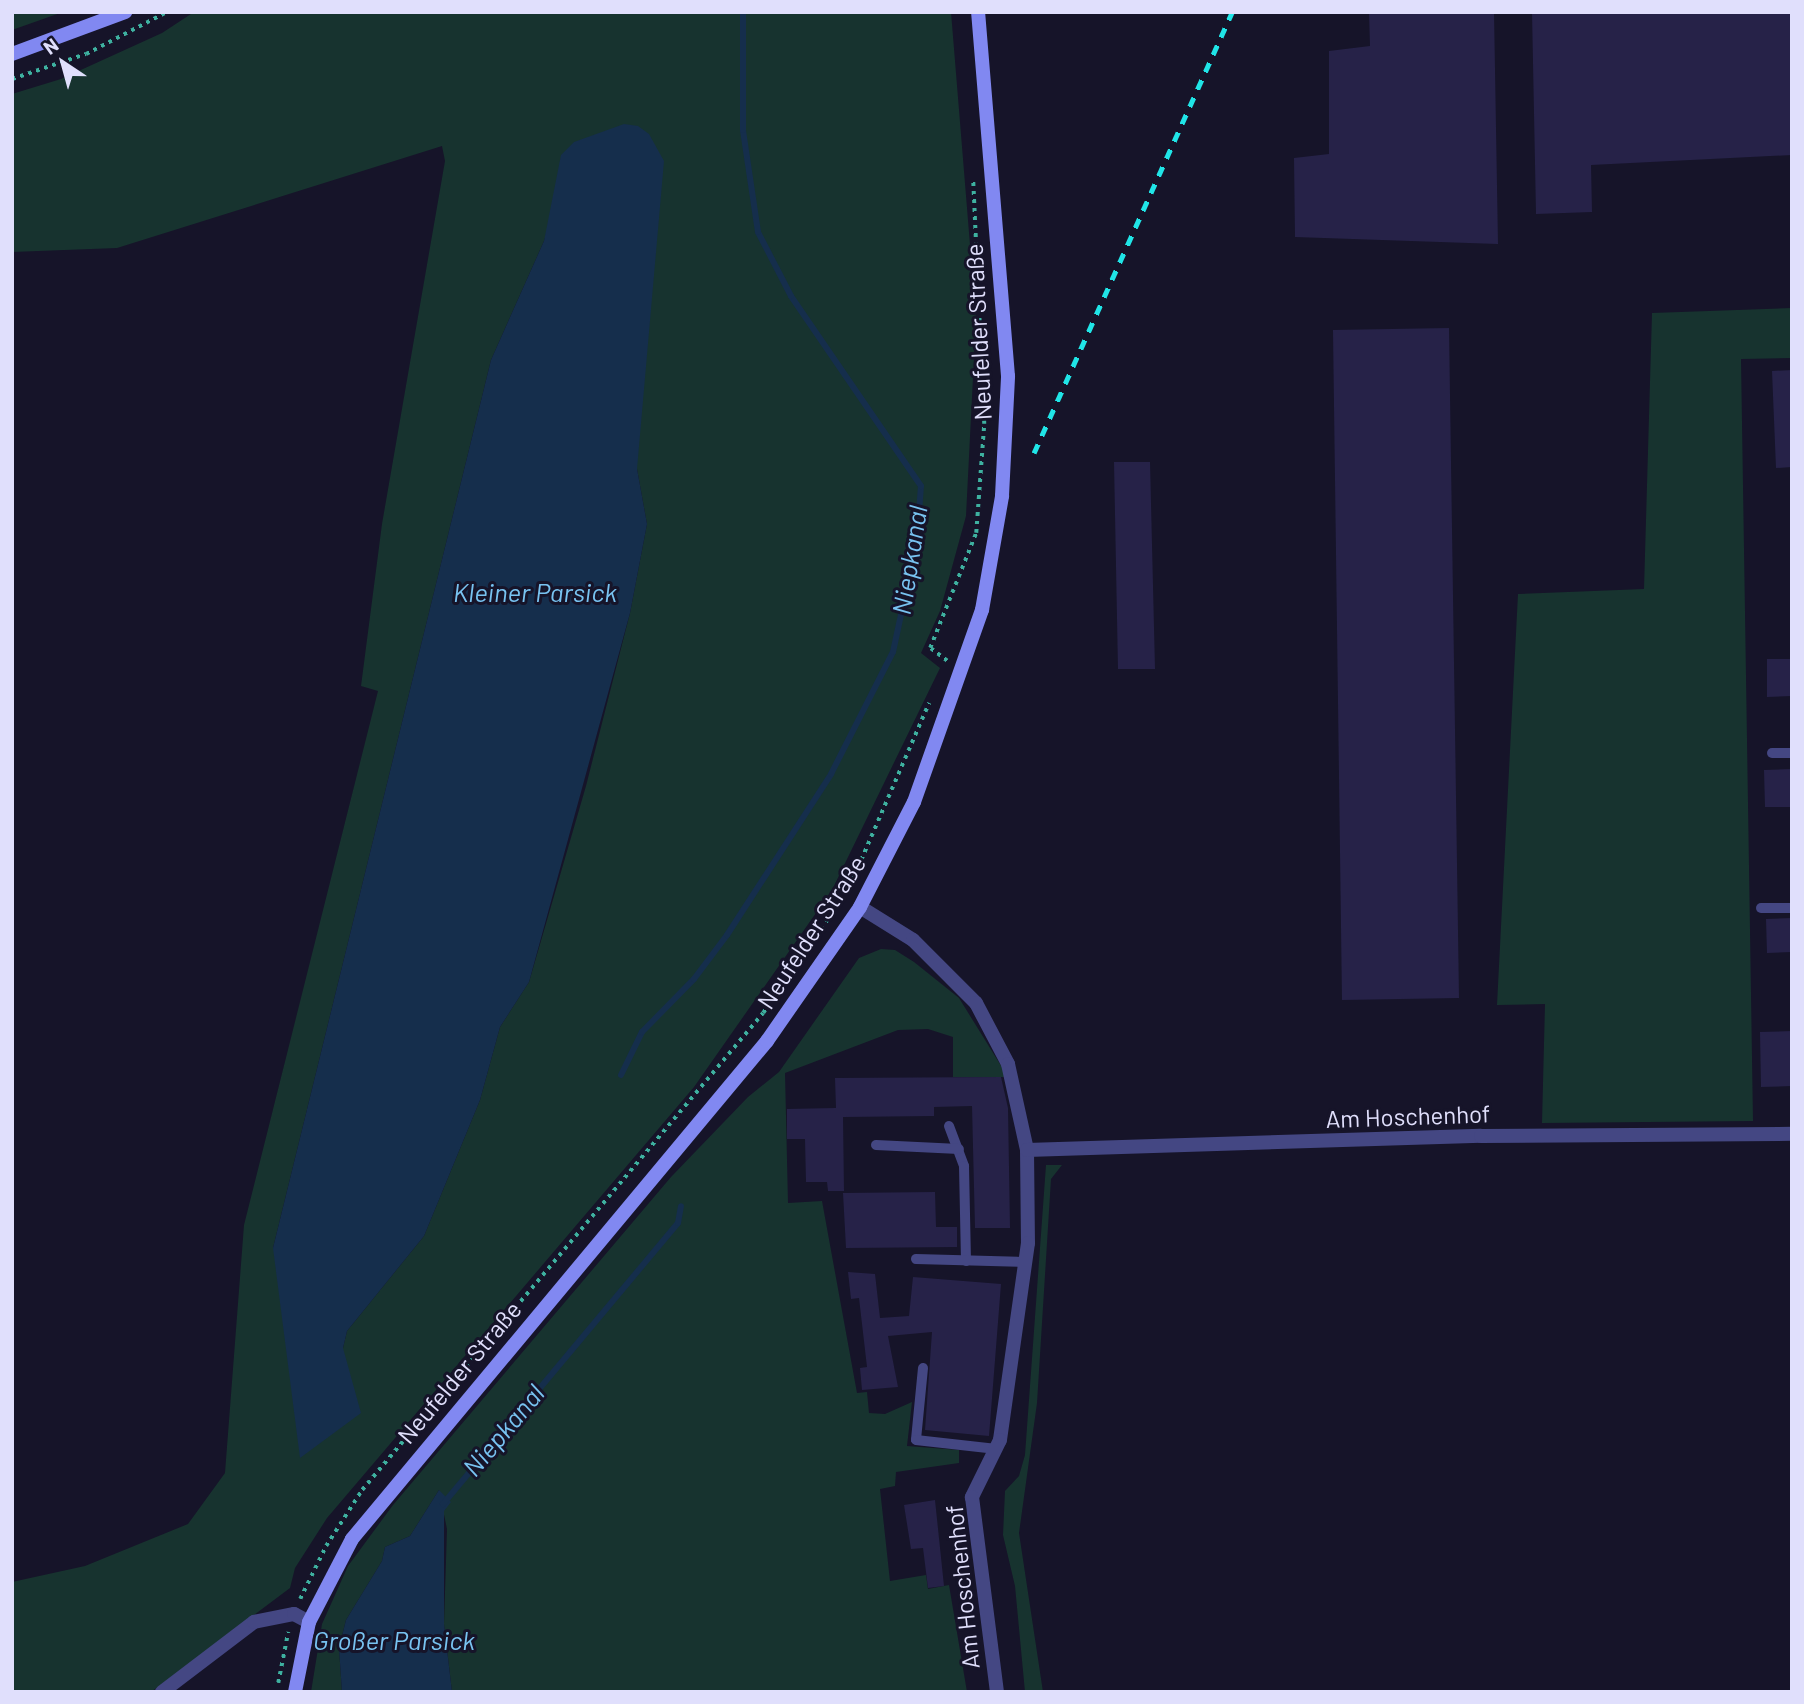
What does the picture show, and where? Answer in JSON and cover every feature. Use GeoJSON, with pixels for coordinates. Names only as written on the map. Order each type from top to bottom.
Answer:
{"type":"FeatureCollection","features":[{"type":"Feature","properties":{"kind":"main road"},"geometry":{"type":"LineString","coordinates":[[12,54],[125,12]]}},
{"type":"Feature","properties":{"kind":"main road","name":"Neufelder Straße"},"geometry":{"type":"LineString","coordinates":[[295,1692],[309,1622],[336,1565],[380,1502],[766,1041],[860,907],[914,802],[938,742],[982,610],[998,529],[1008,376],[978,12]]}},
{"type":"Feature","properties":{"kind":"street","name":"Am Hoschenhof"},"geometry":{"type":"LineString","coordinates":[[860,907],[913,940],[976,1003],[1008,1064],[1027,1150],[1025,1262],[996,1449],[972,1497],[997,1692]]}},
{"type":"Feature","properties":{"kind":"street","name":"Am Hoschenhof"},"geometry":{"type":"LineString","coordinates":[[1027,1150],[1481,1136],[1792,1134]]}},
{"type":"Feature","properties":{"kind":"street"},"geometry":{"type":"LineString","coordinates":[[162,1692],[254,1622],[294,1614],[309,1622]]}},
{"type":"Feature","properties":{"kind":"lane"},"geometry":{"type":"LineString","coordinates":[[1772,753],[1792,753]]}},
{"type":"Feature","properties":{"kind":"lane"},"geometry":{"type":"LineString","coordinates":[[1761,908],[1792,908]]}},
{"type":"Feature","properties":{"kind":"lane"},"geometry":{"type":"LineString","coordinates":[[948,1126],[959,1149],[966,1261]]}},
{"type":"Feature","properties":{"kind":"lane"},"geometry":{"type":"LineString","coordinates":[[876,1145],[959,1149]]}},
{"type":"Feature","properties":{"kind":"lane"},"geometry":{"type":"LineString","coordinates":[[916,1259],[1025,1262]]}},
{"type":"Feature","properties":{"kind":"lane"},"geometry":{"type":"LineString","coordinates":[[923,1368],[916,1440],[996,1449]]}},
{"type":"Feature","properties":{"kind":"path"},"geometry":{"type":"LineString","coordinates":[[12,79],[86,54],[167,12]]}},
{"type":"Feature","properties":{"kind":"path"},"geometry":{"type":"LineString","coordinates":[[942,673],[947,661],[930,648],[976,533],[984,424],[973,171]]}},
{"type":"Feature","properties":{"kind":"path"},"geometry":{"type":"LineString","coordinates":[[278,1692],[280,1659],[294,1614],[326,1546],[362,1490],[771,1003],[830,916],[861,860],[931,699]]}},
{"type":"Feature","properties":{"kind":"green space"},"geometry":{"type":"Polygon","coordinates":[[[12,12],[63,12],[12,30],[12,12]]]}},
{"type":"Feature","properties":{"kind":"green space"},"geometry":{"type":"Polygon","coordinates":[[[194,12],[951,12],[976,318],[966,516],[940,611],[921,653],[940,668],[832,890],[694,1087],[327,1518],[295,1568],[290,1588],[151,1692],[12,1692],[12,1582],[85,1566],[188,1524],[225,1473],[244,1225],[378,691],[361,686],[382,524],[445,161],[442,146],[117,248],[12,252],[12,94],[61,79],[162,33],[194,12]],[[553,210],[544,241],[491,360],[273,1248],[343,1348],[347,1331],[424,1236],[480,1100],[500,1027],[529,982],[586,786],[630,613],[647,524],[637,469],[553,210]]]}},
{"type":"Feature","properties":{"kind":"green space"},"geometry":{"type":"Polygon","coordinates":[[[1792,308],[1792,358],[1741,359],[1753,1121],[1542,1123],[1545,1004],[1497,1005],[1518,594],[1644,589],[1652,313],[1792,308]]]}},
{"type":"Feature","properties":{"kind":"green space"},"geometry":{"type":"Polygon","coordinates":[[[881,949],[895,950],[959,998],[1008,1077],[953,1077],[953,1037],[928,1029],[898,1030],[785,1073],[788,1203],[822,1201],[857,1393],[867,1392],[869,1413],[885,1414],[912,1402],[907,1446],[959,1450],[959,1463],[896,1472],[895,1486],[880,1489],[890,1581],[926,1575],[928,1589],[949,1585],[967,1692],[452,1692],[444,1624],[447,1529],[439,1490],[410,1536],[385,1547],[382,1561],[346,1620],[339,1648],[342,1692],[311,1692],[322,1624],[348,1566],[393,1505],[671,1177],[748,1097],[779,1072],[859,958],[881,949]]]}},
{"type":"Feature","properties":{"kind":"green space"},"geometry":{"type":"Polygon","coordinates":[[[1046,1165],[1062,1165],[1051,1179],[1037,1403],[1019,1533],[1043,1692],[1025,1692],[1015,1586],[1003,1535],[1005,1491],[1019,1476],[1025,1455],[1046,1165]]]}},
{"type":"Feature","properties":{"kind":"water","name":"Kleiner Parsick"},"geometry":{"type":"Polygon","coordinates":[[[624,124],[638,126],[649,134],[664,161],[637,469],[647,524],[630,613],[529,982],[500,1027],[480,1100],[424,1236],[347,1331],[343,1348],[361,1413],[300,1458],[273,1248],[491,360],[544,241],[561,155],[574,142],[624,124]]]}},
{"type":"Feature","properties":{"kind":"water","name":"Großer Parsick"},"geometry":{"type":"Polygon","coordinates":[[[439,1490],[451,1502],[444,1511],[444,1624],[452,1692],[342,1692],[339,1648],[346,1620],[382,1561],[385,1547],[410,1536],[439,1490]]]}},
{"type":"Feature","properties":{"kind":"building"},"geometry":{"type":"Polygon","coordinates":[[[1369,12],[1494,12],[1498,244],[1295,237],[1294,158],[1329,154],[1329,51],[1370,46],[1369,12]]]}},
{"type":"Feature","properties":{"kind":"building"},"geometry":{"type":"Polygon","coordinates":[[[1532,12],[1792,12],[1792,155],[1591,165],[1592,212],[1536,214],[1532,12]]]}},
{"type":"Feature","properties":{"kind":"building"},"geometry":{"type":"Polygon","coordinates":[[[1449,328],[1459,998],[1342,1000],[1333,330],[1449,328]]]}},
{"type":"Feature","properties":{"kind":"building"},"geometry":{"type":"Polygon","coordinates":[[[1792,370],[1792,467],[1776,468],[1772,371],[1792,370]]]}},
{"type":"Feature","properties":{"kind":"building"},"geometry":{"type":"Polygon","coordinates":[[[1114,462],[1150,462],[1155,669],[1118,669],[1114,462]]]}},
{"type":"Feature","properties":{"kind":"building"},"geometry":{"type":"Polygon","coordinates":[[[1767,659],[1792,659],[1792,696],[1767,697],[1767,659]]]}},
{"type":"Feature","properties":{"kind":"building"},"geometry":{"type":"Polygon","coordinates":[[[1792,769],[1792,807],[1765,807],[1764,770],[1792,769]]]}},
{"type":"Feature","properties":{"kind":"building"},"geometry":{"type":"Polygon","coordinates":[[[1792,918],[1792,952],[1767,953],[1766,919],[1792,918]]]}},
{"type":"Feature","properties":{"kind":"building"},"geometry":{"type":"Polygon","coordinates":[[[1792,1031],[1792,1086],[1761,1087],[1760,1032],[1792,1031]]]}},
{"type":"Feature","properties":{"kind":"building"},"geometry":{"type":"Polygon","coordinates":[[[1001,1077],[1008,1108],[1010,1228],[975,1228],[972,1106],[934,1107],[934,1116],[843,1117],[844,1191],[828,1191],[827,1182],[806,1182],[805,1139],[787,1139],[787,1109],[836,1108],[835,1078],[1001,1077]]]}},
{"type":"Feature","properties":{"kind":"building"},"geometry":{"type":"Polygon","coordinates":[[[935,1192],[936,1227],[957,1227],[957,1247],[846,1248],[843,1193],[935,1192]]]}},
{"type":"Feature","properties":{"kind":"building"},"geometry":{"type":"Polygon","coordinates":[[[848,1272],[875,1274],[880,1318],[909,1316],[913,1277],[1001,1284],[989,1436],[925,1430],[932,1332],[888,1336],[898,1387],[862,1390],[860,1368],[867,1367],[859,1298],[851,1299],[848,1272]]]}},
{"type":"Feature","properties":{"kind":"building"},"geometry":{"type":"Polygon","coordinates":[[[935,1500],[944,1586],[928,1588],[923,1548],[911,1549],[904,1505],[935,1500]]]}},
{"type":"Feature","properties":{"kind":"waterway","name":"Niepkanal"},"geometry":{"type":"LineString","coordinates":[[621,1075],[642,1032],[694,979],[727,935],[831,774],[893,652],[917,540],[921,486],[791,296],[758,232],[743,130],[743,12]]}},
{"type":"Feature","properties":{"kind":"waterway","name":"Niepkanal"},"geometry":{"type":"LineString","coordinates":[[443,1504],[678,1223],[681,1206]]}},
{"type":"Feature","properties":{"kind":"railway"},"geometry":{"type":"LineString","coordinates":[[1034,453],[1232,12]]}}]}
